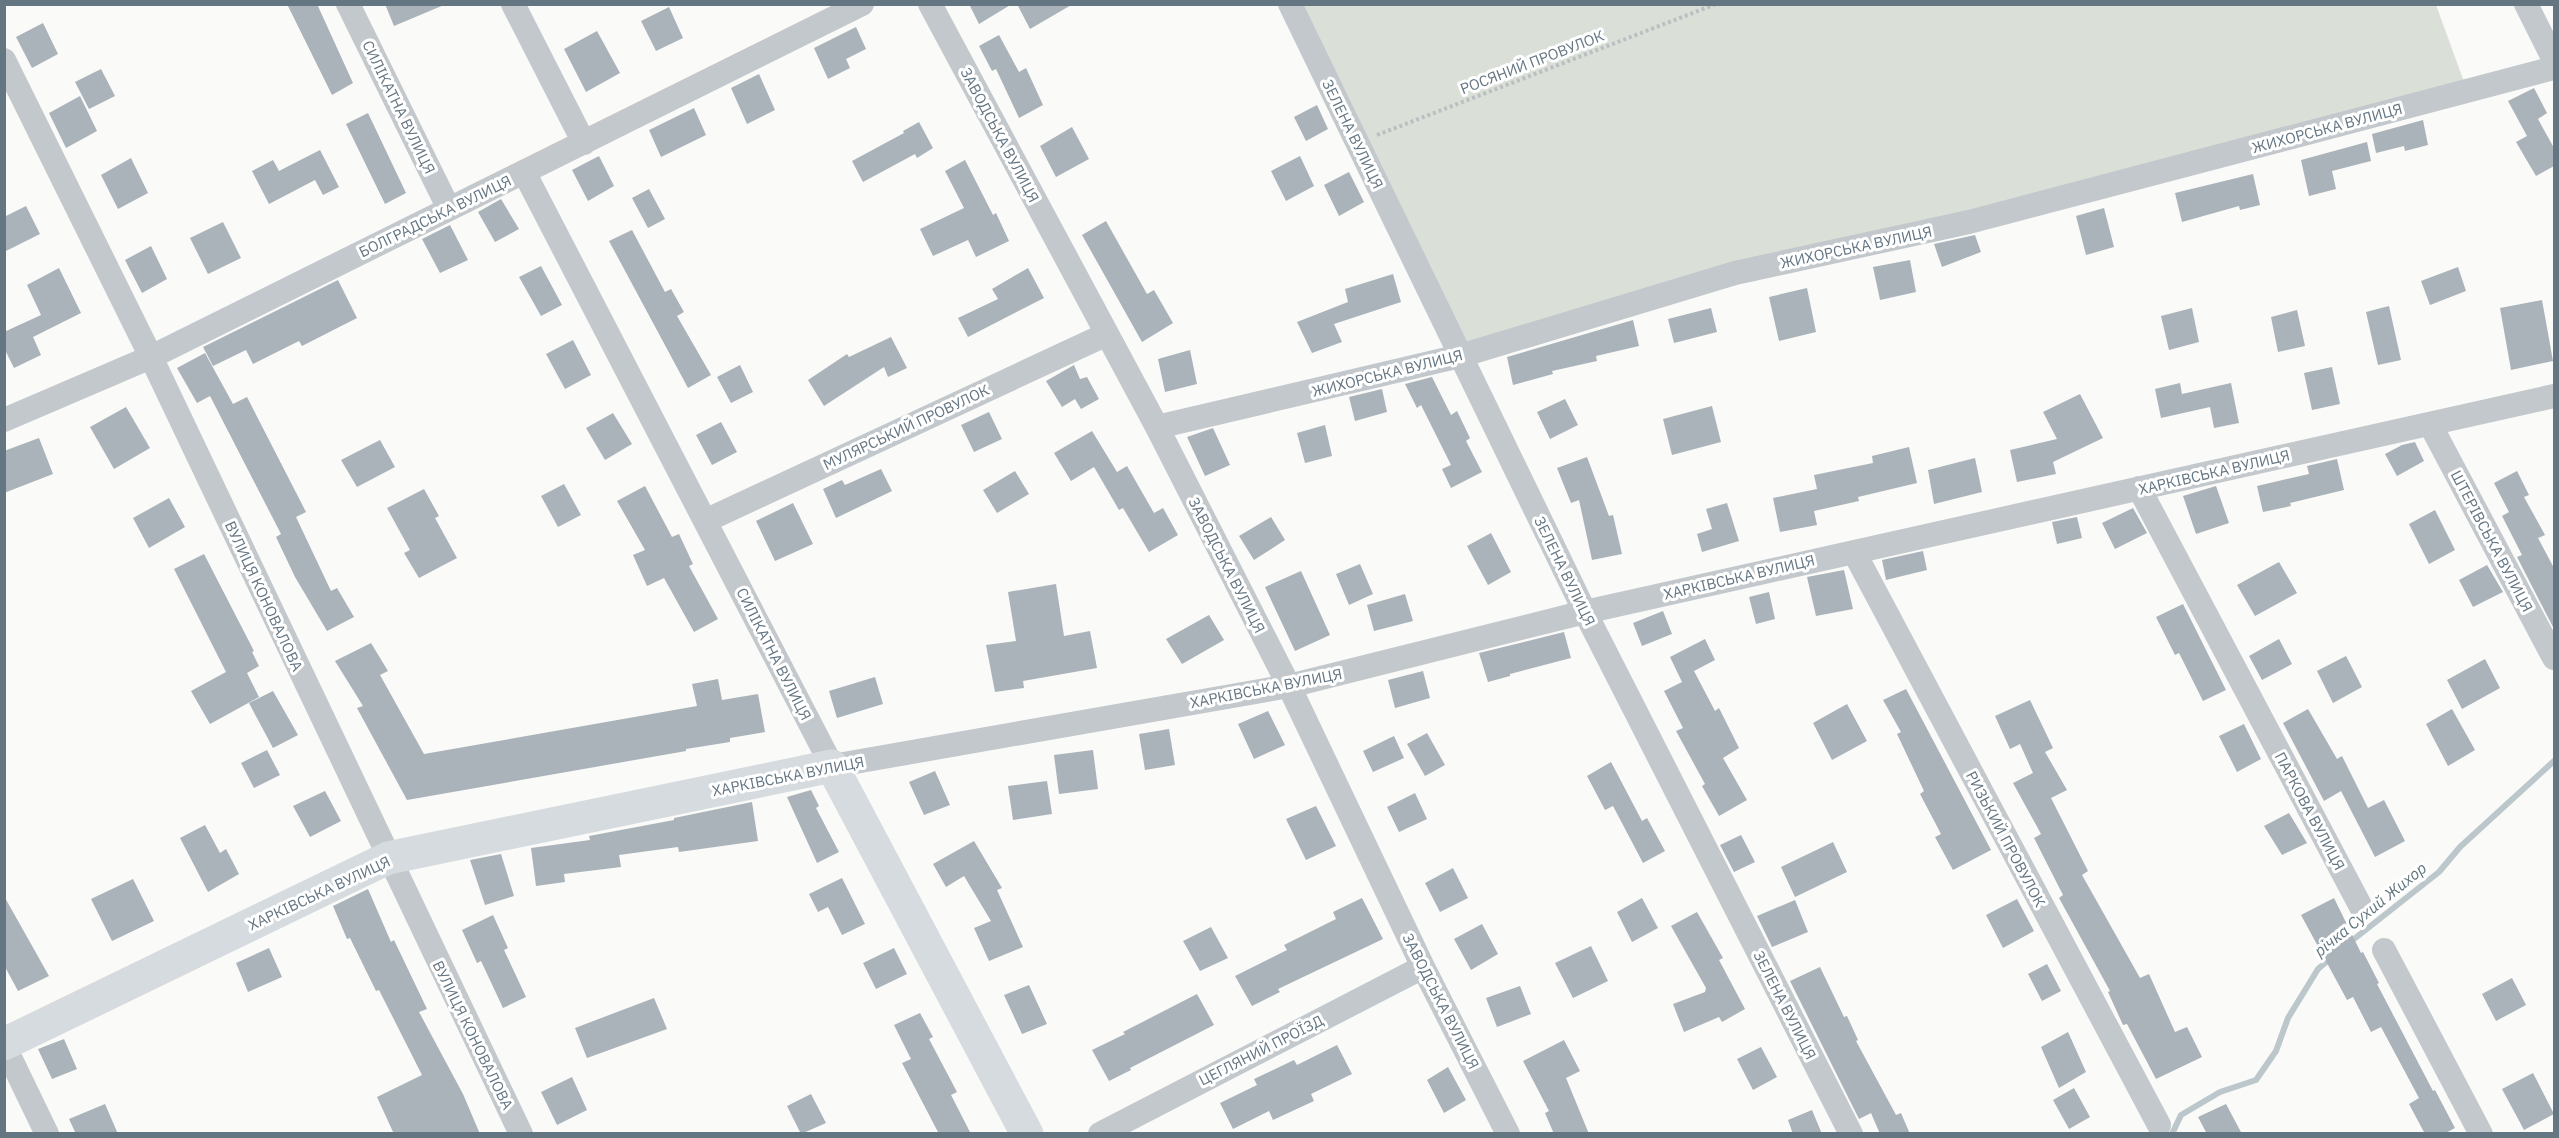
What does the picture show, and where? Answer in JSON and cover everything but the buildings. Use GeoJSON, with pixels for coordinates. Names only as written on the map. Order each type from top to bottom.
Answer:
{"type":"FeatureCollection","features":[{"type":"Feature","properties":{"kind":"main road","name":"ХАРКІВСЬКА ВУЛИЦЯ"},"geometry":{"type":"LineString","coordinates":[[5,1045],[388,858],[832,766]]}},
{"type":"Feature","properties":{"kind":"main road","name":"СИЛІКАТНА ВУЛИЦЯ"},"geometry":{"type":"LineString","coordinates":[[832,766],[1027,1134]]}},
{"type":"Feature","properties":{"kind":"street","name":"СИЛІКАТНА ВУЛИЦЯ"},"geometry":{"type":"LineString","coordinates":[[348,4],[449,209]]}},
{"type":"Feature","properties":{"kind":"street"},"geometry":{"type":"LineString","coordinates":[[513,4],[584,142]]}},
{"type":"Feature","properties":{"kind":"street","name":"БОЛГРАДСЬКА ВУЛИЦЯ"},"geometry":{"type":"LineString","coordinates":[[4,420],[151,357],[862,4]]}},
{"type":"Feature","properties":{"kind":"street","name":"ЗАВОДСЬКА ВУЛИЦЯ"},"geometry":{"type":"LineString","coordinates":[[930,4],[1157,427],[1289,686],[1423,967],[1508,1134]]}},
{"type":"Feature","properties":{"kind":"street","name":"ЗЕЛЕНА ВУЛИЦЯ"},"geometry":{"type":"LineString","coordinates":[[1290,4],[1585,612],[1851,1134]]}},
{"type":"Feature","properties":{"kind":"street"},"geometry":{"type":"LineString","coordinates":[[2526,4],[2554,60]]}},
{"type":"Feature","properties":{"kind":"street","name":"ВУЛИЦЯ КОНОВАЛОВА"},"geometry":{"type":"LineString","coordinates":[[4,60],[151,357],[520,1134]]}},
{"type":"Feature","properties":{"kind":"street","name":"ЖИХОРСЬКА ВУЛИЦЯ"},"geometry":{"type":"LineString","coordinates":[[1157,427],[1460,356],[1735,273],[1969,222],[2554,68]]}},
{"type":"Feature","properties":{"kind":"street","name":"СИЛІКАТНА ВУЛИЦЯ"},"geometry":{"type":"LineString","coordinates":[[524,172],[832,766]]}},
{"type":"Feature","properties":{"kind":"street","name":"МУЛЯРСЬКИЙ ПРОВУЛОК"},"geometry":{"type":"LineString","coordinates":[[705,521],[1107,334]]}},
{"type":"Feature","properties":{"kind":"street","name":"ХАРКІВСЬКА ВУЛИЦЯ"},"geometry":{"type":"LineString","coordinates":[[832,766],[1289,686],[1585,612],[2554,396]]}},
{"type":"Feature","properties":{"kind":"street","name":"ШТЕРІВСЬКА ВУЛИЦЯ"},"geometry":{"type":"LineString","coordinates":[[2430,424],[2554,658]]}},
{"type":"Feature","properties":{"kind":"street","name":"ПАРКОВА ВУЛИЦЯ"},"geometry":{"type":"LineString","coordinates":[[2139,488],[2361,907]]}},
{"type":"Feature","properties":{"kind":"street","name":"РИЗЬКИЙ ПРОВУЛОК"},"geometry":{"type":"LineString","coordinates":[[1854,552],[2159,1125]]}},
{"type":"Feature","properties":{"kind":"street"},"geometry":{"type":"LineString","coordinates":[[2384,950],[2481,1134]]}},
{"type":"Feature","properties":{"kind":"street","name":"ЦЕГЛЯНИЙ ПРОЇЗД"},"geometry":{"type":"LineString","coordinates":[[1100,1134],[1423,967]]}},
{"type":"Feature","properties":{"kind":"street"},"geometry":{"type":"LineString","coordinates":[[5,1045],[47,1134]]}},
{"type":"Feature","properties":{"kind":"path","name":"РОСЯНИЙ ПРОВУЛОК"},"geometry":{"type":"LineString","coordinates":[[1356,142],[1716,4]]}},
{"type":"Feature","properties":{"kind":"shaded area"},"geometry":{"type":"Polygon","coordinates":[[[1290,5],[2436,5],[2467,90],[1460,356],[1290,5]]]}},
{"type":"Feature","properties":{"kind":"waterway","name":"річка Сухий Жихор"},"geometry":{"type":"LineString","coordinates":[[2349,943],[2439,872],[2460,847],[2554,761]]}},
{"type":"Feature","properties":{"kind":"waterway","name":"річка Сухий Жихор"},"geometry":{"type":"LineString","coordinates":[[2172,1134],[2181,1115],[2220,1092],[2256,1080],[2276,1051],[2288,1018],[2318,969],[2332,957]]}}]}
